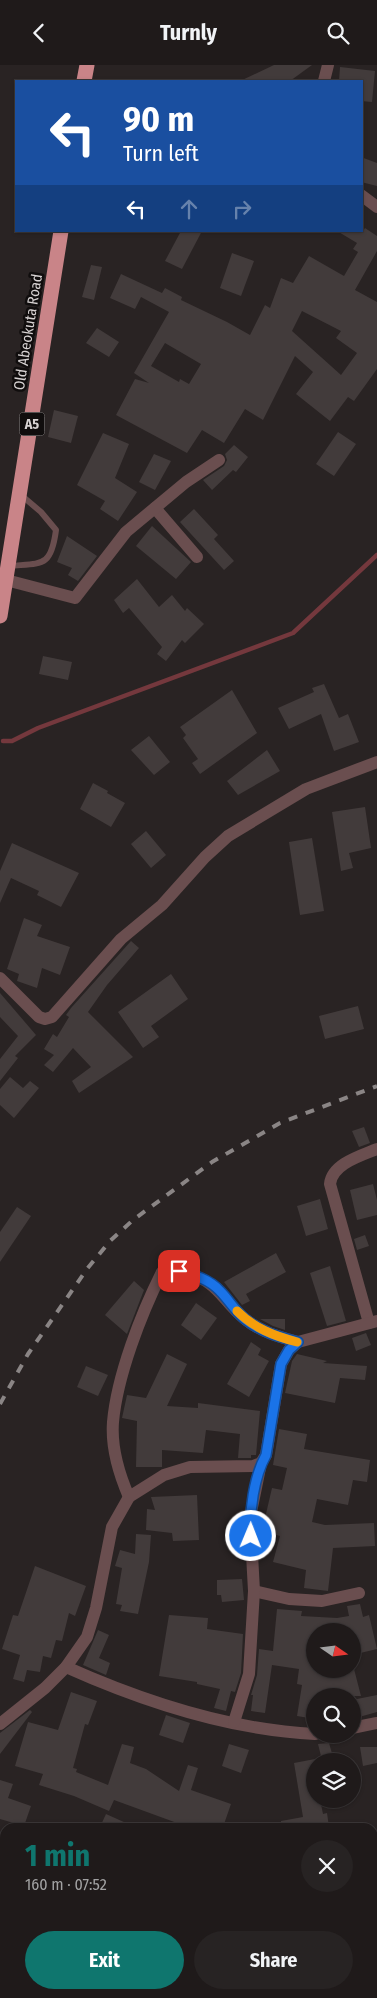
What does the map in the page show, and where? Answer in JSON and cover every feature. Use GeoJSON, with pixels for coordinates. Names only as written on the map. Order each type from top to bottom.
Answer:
{"type":"FeatureCollection","features":[{"type":"Feature","properties":{"kind":"highway"},"geometry":{"type":"LineString","coordinates":[[84,80],[87,65]]}},
{"type":"Feature","properties":{"kind":"highway","name":"Old Abeokuta Road"},"geometry":{"type":"LineString","coordinates":[[1,607],[21,495],[61,232]]}},
{"type":"Feature","properties":{"kind":"street"},"geometry":{"type":"LineString","coordinates":[[324,80],[328,65]]}},
{"type":"Feature","properties":{"kind":"street"},"geometry":{"type":"LineString","coordinates":[[363,196],[377,207]]}},
{"type":"Feature","properties":{"kind":"street"},"geometry":{"type":"LineString","coordinates":[[7,573],[75,598],[126,532],[186,482],[219,460]]}},
{"type":"Feature","properties":{"kind":"street"},"geometry":{"type":"LineString","coordinates":[[155,508],[197,557]]}},
{"type":"Feature","properties":{"kind":"street"},"geometry":{"type":"LineString","coordinates":[[0,978],[39,1017],[45,1019],[52,1017],[121,939],[162,905],[205,857],[228,836],[306,789],[377,762]]}},
{"type":"Feature","properties":{"kind":"street"},"geometry":{"type":"LineString","coordinates":[[234,1722],[249,1674],[254,1591],[250,1517],[261,1463],[266,1455],[281,1364],[289,1350],[298,1342],[373,1322],[330,1184],[331,1177],[339,1169],[377,1149]]}},
{"type":"Feature","properties":{"kind":"street"},"geometry":{"type":"LineString","coordinates":[[130,1497],[116,1459],[113,1423],[124,1371],[141,1321],[162,1272],[167,1269],[205,1279],[219,1289],[245,1319],[275,1336],[298,1342]]}},
{"type":"Feature","properties":{"kind":"street"},"geometry":{"type":"LineString","coordinates":[[0,1724],[46,1689],[66,1667],[87,1637],[96,1608],[112,1527],[130,1497],[164,1475],[190,1467],[253,1466],[261,1463]]}},
{"type":"Feature","properties":{"kind":"street"},"geometry":{"type":"LineString","coordinates":[[254,1591],[290,1599],[322,1601],[359,1593]]}},
{"type":"Feature","properties":{"kind":"street"},"geometry":{"type":"LineString","coordinates":[[66,1667],[132,1694],[234,1722],[275,1731],[306,1733]]}},
{"type":"Feature","properties":{"kind":"street"},"geometry":{"type":"LineString","coordinates":[[361,1726],[377,1723]]}},
{"type":"Feature","properties":{"kind":"lane"},"geometry":{"type":"LineString","coordinates":[[7,573],[45,561],[51,556],[55,543],[56,530],[41,512],[21,495]]}},
{"type":"Feature","properties":{"kind":"building"},"geometry":{"type":"Polygon","coordinates":[[[274,65],[312,65],[291,80],[242,80],[274,65]]]}},
{"type":"Feature","properties":{"kind":"building"},"geometry":{"type":"Polygon","coordinates":[[[340,67],[375,71],[372,102],[363,101],[363,80],[339,80],[340,67]]]}},
{"type":"Feature","properties":{"kind":"building"},"geometry":{"type":"Polygon","coordinates":[[[363,158],[377,163],[377,186],[363,182],[363,158]]]}},
{"type":"Feature","properties":{"kind":"building"},"geometry":{"type":"Polygon","coordinates":[[[365,228],[377,236],[377,251],[355,290],[377,302],[377,369],[354,401],[348,397],[330,421],[296,394],[313,372],[295,356],[263,420],[245,409],[224,443],[202,430],[187,453],[116,415],[135,379],[149,383],[134,373],[169,312],[141,297],[135,309],[110,298],[121,274],[162,293],[165,288],[182,297],[181,300],[250,335],[265,305],[270,308],[281,278],[293,283],[309,256],[344,276],[358,252],[353,249],[357,243],[339,232],[363,232],[365,228]],[[302,311],[292,331],[341,375],[357,353],[336,338],[341,331],[302,311]],[[165,343],[151,366],[179,382],[180,379],[189,384],[201,364],[165,343]]]}},
{"type":"Feature","properties":{"kind":"building"},"geometry":{"type":"Polygon","coordinates":[[[180,232],[201,232],[182,269],[165,261],[180,232]]]}},
{"type":"Feature","properties":{"kind":"building"},"geometry":{"type":"Polygon","coordinates":[[[232,253],[254,261],[241,296],[220,288],[232,253]]]}},
{"type":"Feature","properties":{"kind":"building"},"geometry":{"type":"Polygon","coordinates":[[[91,265],[102,267],[94,300],[82,297],[91,265]]]}},
{"type":"Feature","properties":{"kind":"building"},"geometry":{"type":"Polygon","coordinates":[[[97,328],[119,342],[109,357],[86,343],[97,328]]]}},
{"type":"Feature","properties":{"kind":"building"},"geometry":{"type":"Polygon","coordinates":[[[54,410],[78,416],[71,443],[48,437],[54,410]]]}},
{"type":"Feature","properties":{"kind":"building"},"geometry":{"type":"Polygon","coordinates":[[[338,432],[356,444],[334,476],[316,464],[338,432]]]}},
{"type":"Feature","properties":{"kind":"building"},"geometry":{"type":"Polygon","coordinates":[[[103,433],[129,444],[115,478],[137,492],[118,521],[100,509],[105,501],[77,485],[103,433]]]}},
{"type":"Feature","properties":{"kind":"building"},"geometry":{"type":"Polygon","coordinates":[[[234,445],[248,457],[236,472],[233,470],[212,490],[203,480],[224,466],[227,460],[225,454],[234,445]]]}},
{"type":"Feature","properties":{"kind":"building"},"geometry":{"type":"Polygon","coordinates":[[[154,454],[171,461],[155,490],[139,482],[154,454]]]}},
{"type":"Feature","properties":{"kind":"building"},"geometry":{"type":"Polygon","coordinates":[[[194,509],[218,535],[214,539],[234,561],[224,570],[180,522],[194,509]]]}},
{"type":"Feature","properties":{"kind":"building"},"geometry":{"type":"Polygon","coordinates":[[[152,526],[191,562],[176,579],[136,546],[152,526]]]}},
{"type":"Feature","properties":{"kind":"building"},"geometry":{"type":"Polygon","coordinates":[[[67,536],[97,556],[78,581],[68,575],[72,568],[57,562],[67,536]]]}},
{"type":"Feature","properties":{"kind":"building"},"geometry":{"type":"Polygon","coordinates":[[[137,579],[159,607],[172,595],[185,611],[187,608],[204,624],[185,643],[182,640],[166,661],[157,654],[162,647],[129,608],[123,613],[114,600],[137,579]]]}},
{"type":"Feature","properties":{"kind":"building"},"geometry":{"type":"Polygon","coordinates":[[[43,656],[72,662],[68,680],[39,674],[43,656]]]}},
{"type":"Feature","properties":{"kind":"building"},"geometry":{"type":"Polygon","coordinates":[[[324,684],[339,718],[348,714],[359,742],[334,751],[321,714],[289,729],[278,708],[314,692],[312,688],[324,684]]]}},
{"type":"Feature","properties":{"kind":"building"},"geometry":{"type":"Polygon","coordinates":[[[232,690],[257,733],[200,774],[192,763],[198,759],[183,738],[186,735],[180,727],[232,690]]]}},
{"type":"Feature","properties":{"kind":"building"},"geometry":{"type":"Polygon","coordinates":[[[149,736],[170,762],[154,775],[131,750],[149,736]]]}},
{"type":"Feature","properties":{"kind":"building"},"geometry":{"type":"Polygon","coordinates":[[[267,750],[280,771],[238,795],[227,781],[267,750]]]}},
{"type":"Feature","properties":{"kind":"building"},"geometry":{"type":"Polygon","coordinates":[[[93,783],[125,803],[111,827],[80,809],[93,783]]]}},
{"type":"Feature","properties":{"kind":"building"},"geometry":{"type":"Polygon","coordinates":[[[365,807],[371,848],[349,853],[353,868],[341,871],[332,812],[365,807]]]}},
{"type":"Feature","properties":{"kind":"building"},"geometry":{"type":"Polygon","coordinates":[[[146,831],[166,855],[151,868],[131,844],[146,831]]]}},
{"type":"Feature","properties":{"kind":"building"},"geometry":{"type":"Polygon","coordinates":[[[312,838],[324,911],[300,915],[289,842],[312,838]]]}},
{"type":"Feature","properties":{"kind":"building"},"geometry":{"type":"Polygon","coordinates":[[[12,843],[79,873],[61,907],[37,895],[39,891],[11,878],[0,903],[0,871],[12,843]]]}},
{"type":"Feature","properties":{"kind":"building"},"geometry":{"type":"Polygon","coordinates":[[[24,918],[42,925],[37,936],[70,947],[60,975],[42,968],[37,988],[17,981],[19,974],[7,969],[24,918]]]}},
{"type":"Feature","properties":{"kind":"building"},"geometry":{"type":"Polygon","coordinates":[[[131,941],[139,948],[107,985],[88,1012],[133,1057],[79,1093],[72,1081],[91,1067],[73,1048],[53,1072],[44,1065],[54,1055],[44,1049],[53,1034],[57,1037],[69,1017],[66,1015],[71,1008],[131,941]]]}},
{"type":"Feature","properties":{"kind":"building"},"geometry":{"type":"Polygon","coordinates":[[[171,974],[188,999],[151,1026],[159,1037],[143,1048],[118,1012],[171,974]]]}},
{"type":"Feature","properties":{"kind":"building"},"geometry":{"type":"Polygon","coordinates":[[[0,993],[36,1035],[15,1056],[18,1058],[0,1081],[0,1059],[18,1036],[0,1017],[0,993]]]}},
{"type":"Feature","properties":{"kind":"building"},"geometry":{"type":"Polygon","coordinates":[[[358,1006],[364,1029],[325,1039],[319,1016],[358,1006]]]}},
{"type":"Feature","properties":{"kind":"building"},"geometry":{"type":"Polygon","coordinates":[[[10,1077],[23,1088],[30,1081],[39,1088],[14,1118],[0,1105],[0,1089],[10,1077]]]}},
{"type":"Feature","properties":{"kind":"building"},"geometry":{"type":"Polygon","coordinates":[[[364,1127],[370,1143],[359,1147],[352,1131],[364,1127]]]}},
{"type":"Feature","properties":{"kind":"building"},"geometry":{"type":"Polygon","coordinates":[[[373,1184],[377,1200],[377,1215],[357,1220],[350,1190],[373,1184]]]}},
{"type":"Feature","properties":{"kind":"building"},"geometry":{"type":"Polygon","coordinates":[[[320,1199],[328,1229],[306,1236],[297,1206],[320,1199]]]}},
{"type":"Feature","properties":{"kind":"building"},"geometry":{"type":"Polygon","coordinates":[[[17,1207],[31,1216],[0,1262],[0,1232],[17,1207]]]}},
{"type":"Feature","properties":{"kind":"building"},"geometry":{"type":"Polygon","coordinates":[[[365,1235],[369,1246],[357,1250],[354,1239],[365,1235]]]}},
{"type":"Feature","properties":{"kind":"building"},"geometry":{"type":"Polygon","coordinates":[[[276,1253],[286,1272],[246,1294],[250,1301],[242,1305],[224,1282],[276,1253]]]}},
{"type":"Feature","properties":{"kind":"building"},"geometry":{"type":"Polygon","coordinates":[[[330,1266],[346,1321],[327,1326],[310,1273],[330,1266]]]}},
{"type":"Feature","properties":{"kind":"building"},"geometry":{"type":"Polygon","coordinates":[[[134,1281],[144,1290],[127,1334],[105,1315],[134,1281]]]}},
{"type":"Feature","properties":{"kind":"building"},"geometry":{"type":"Polygon","coordinates":[[[196,1303],[217,1318],[201,1340],[181,1325],[196,1303]]]}},
{"type":"Feature","properties":{"kind":"building"},"geometry":{"type":"Polygon","coordinates":[[[260,1319],[285,1319],[285,1330],[273,1326],[260,1319]]]}},
{"type":"Feature","properties":{"kind":"building"},"geometry":{"type":"Polygon","coordinates":[[[366,1333],[371,1345],[356,1351],[352,1338],[366,1333]]]}},
{"type":"Feature","properties":{"kind":"building"},"geometry":{"type":"Polygon","coordinates":[[[251,1342],[261,1349],[258,1355],[269,1361],[249,1397],[227,1384],[251,1342]]]}},
{"type":"Feature","properties":{"kind":"building"},"geometry":{"type":"Polygon","coordinates":[[[167,1354],[187,1364],[167,1406],[198,1408],[198,1403],[260,1411],[256,1455],[251,1455],[251,1458],[238,1458],[240,1434],[206,1430],[203,1453],[162,1450],[162,1467],[136,1467],[137,1421],[122,1418],[127,1395],[146,1398],[167,1354]]]}},
{"type":"Feature","properties":{"kind":"building"},"geometry":{"type":"Polygon","coordinates":[[[297,1354],[327,1361],[323,1363],[367,1366],[365,1380],[340,1378],[335,1403],[285,1393],[292,1361],[297,1354]]]}},
{"type":"Feature","properties":{"kind":"building"},"geometry":{"type":"Polygon","coordinates":[[[86,1366],[108,1375],[98,1396],[77,1387],[86,1366]]]}},
{"type":"Feature","properties":{"kind":"building"},"geometry":{"type":"Polygon","coordinates":[[[279,1429],[307,1434],[304,1449],[370,1460],[367,1482],[353,1480],[348,1505],[317,1499],[312,1522],[325,1525],[374,1523],[375,1546],[333,1548],[328,1591],[304,1588],[306,1570],[273,1562],[280,1536],[262,1531],[272,1488],[282,1490],[287,1468],[273,1465],[279,1429]]]}},
{"type":"Feature","properties":{"kind":"building"},"geometry":{"type":"Polygon","coordinates":[[[197,1495],[199,1540],[173,1541],[172,1533],[146,1530],[147,1509],[155,1510],[151,1497],[197,1495]]]}},
{"type":"Feature","properties":{"kind":"building"},"geometry":{"type":"Polygon","coordinates":[[[136,1534],[151,1535],[149,1562],[138,1614],[120,1611],[122,1605],[116,1604],[122,1568],[115,1566],[120,1550],[135,1554],[136,1534]]]}},
{"type":"Feature","properties":{"kind":"building"},"geometry":{"type":"Polygon","coordinates":[[[35,1566],[86,1586],[75,1616],[69,1613],[62,1641],[56,1640],[51,1658],[43,1656],[40,1672],[27,1670],[24,1682],[13,1679],[20,1655],[2,1649],[13,1615],[18,1616],[35,1566]]]}},
{"type":"Feature","properties":{"kind":"building"},"geometry":{"type":"Polygon","coordinates":[[[242,1579],[244,1600],[222,1602],[221,1595],[217,1595],[217,1580],[242,1579]]]}},
{"type":"Feature","properties":{"kind":"building"},"geometry":{"type":"Polygon","coordinates":[[[360,1604],[363,1617],[369,1615],[377,1649],[361,1653],[361,1623],[306,1623],[306,1678],[356,1678],[359,1688],[306,1688],[306,1718],[297,1716],[302,1685],[297,1684],[299,1669],[272,1665],[265,1713],[251,1711],[253,1695],[251,1695],[257,1675],[259,1649],[273,1651],[277,1609],[302,1611],[301,1616],[337,1618],[349,1616],[347,1606],[360,1604]]]}},
{"type":"Feature","properties":{"kind":"building"},"geometry":{"type":"Polygon","coordinates":[[[169,1615],[208,1618],[207,1629],[243,1634],[241,1673],[235,1692],[231,1691],[226,1711],[214,1708],[220,1689],[197,1684],[197,1682],[159,1676],[169,1615]]]}},
{"type":"Feature","properties":{"kind":"building"},"geometry":{"type":"Polygon","coordinates":[[[98,1630],[109,1635],[99,1658],[110,1663],[106,1675],[83,1665],[98,1630]]]}},
{"type":"Feature","properties":{"kind":"building"},"geometry":{"type":"Polygon","coordinates":[[[71,1692],[97,1701],[88,1725],[85,1724],[73,1768],[77,1769],[76,1772],[108,1785],[122,1744],[134,1747],[130,1763],[146,1769],[179,1791],[188,1765],[198,1768],[191,1790],[231,1804],[224,1823],[177,1823],[114,1800],[109,1811],[74,1796],[39,1785],[43,1774],[15,1766],[28,1722],[58,1730],[71,1692]]]}},
{"type":"Feature","properties":{"kind":"building"},"geometry":{"type":"Polygon","coordinates":[[[377,1695],[377,1712],[361,1716],[361,1698],[377,1695]]]}},
{"type":"Feature","properties":{"kind":"building"},"geometry":{"type":"Polygon","coordinates":[[[30,1710],[32,1712],[0,1754],[0,1733],[30,1710]]]}},
{"type":"Feature","properties":{"kind":"building"},"geometry":{"type":"Polygon","coordinates":[[[166,1715],[190,1723],[183,1743],[159,1735],[166,1715]]]}},
{"type":"Feature","properties":{"kind":"building"},"geometry":{"type":"Polygon","coordinates":[[[329,1743],[332,1753],[320,1753],[318,1744],[329,1743]]]}},
{"type":"Feature","properties":{"kind":"building"},"geometry":{"type":"Polygon","coordinates":[[[229,1744],[249,1750],[241,1773],[222,1766],[229,1744]]]}},
{"type":"Feature","properties":{"kind":"building"},"geometry":{"type":"Polygon","coordinates":[[[360,1747],[377,1747],[377,1763],[363,1766],[360,1747]]]}},
{"type":"Feature","properties":{"kind":"building"},"geometry":{"type":"Polygon","coordinates":[[[306,1761],[306,1808],[322,1808],[323,1814],[327,1813],[328,1823],[281,1823],[281,1821],[303,1817],[294,1763],[306,1761]]]}},
{"type":"Feature","properties":{"kind":"building"},"geometry":{"type":"Polygon","coordinates":[[[0,1780],[13,1784],[8,1798],[31,1806],[25,1823],[14,1823],[0,1819],[0,1780]]]}},
{"type":"Feature","properties":{"kind":"building"},"geometry":{"type":"Polygon","coordinates":[[[106,1814],[126,1823],[102,1823],[106,1814]]]}},
{"type":"Feature","properties":{"kind":"waterway"},"geometry":{"type":"LineString","coordinates":[[3,741],[12,741],[38,728],[293,633],[377,555]]}},
{"type":"Feature","properties":{"kind":"railway"},"geometry":{"type":"LineString","coordinates":[[0,1404],[28,1354],[87,1269],[110,1241],[133,1220],[212,1162],[280,1123],[377,1086]]}},
{"type":"Feature","properties":{"kind":"slow traffic"},"geometry":{"type":"LineString","coordinates":[[237,1311],[257,1327],[275,1336],[297,1342]]}},
{"type":"Feature","properties":{"kind":"route"},"geometry":{"type":"LineString","coordinates":[[179,1271],[205,1279],[219,1289],[237,1312],[257,1327],[275,1336],[298,1342],[289,1350],[281,1364],[266,1455],[261,1463],[250,1517],[251,1536]]}}]}
